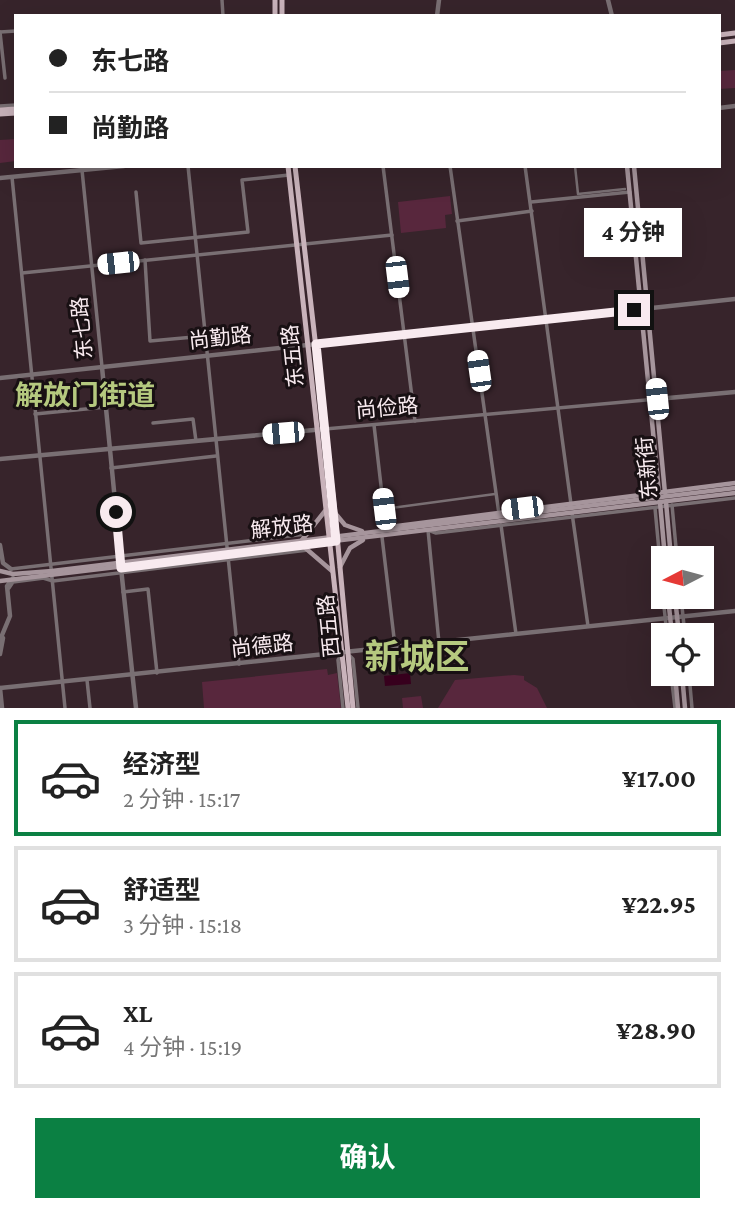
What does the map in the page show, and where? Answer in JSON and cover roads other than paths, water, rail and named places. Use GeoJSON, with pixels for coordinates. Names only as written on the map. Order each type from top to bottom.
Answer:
{"type":"FeatureCollection","features":[{"type":"Feature","properties":{"kind":"main road","name":"东五路"},"geometry":{"type":"LineString","coordinates":[[288,168],[325,511],[332,539]]}},
{"type":"Feature","properties":{"kind":"main road","name":"东五路"},"geometry":{"type":"LineString","coordinates":[[295,168],[335,513],[332,539]]}},
{"type":"Feature","properties":{"kind":"main road","name":"东新街"},"geometry":{"type":"LineString","coordinates":[[627,168],[627,190],[644,309],[669,546]]}},
{"type":"Feature","properties":{"kind":"main road","name":"东新街"},"geometry":{"type":"LineString","coordinates":[[634,168],[644,309]]}},
{"type":"Feature","properties":{"kind":"main road","name":"解放路"},"geometry":{"type":"LineString","coordinates":[[8,581],[332,539],[382,537],[500,519],[735,490]]}},
{"type":"Feature","properties":{"kind":"main road"},"geometry":{"type":"LineString","coordinates":[[386,529],[433,519],[500,519],[735,490]]}},
{"type":"Feature","properties":{"kind":"main road","name":"东新街"},"geometry":{"type":"LineString","coordinates":[[663,501],[665,546]]}},
{"type":"Feature","properties":{"kind":"main road"},"geometry":{"type":"LineString","coordinates":[[325,511],[302,543],[335,571],[350,548],[364,538]]}},
{"type":"Feature","properties":{"kind":"main road"},"geometry":{"type":"LineString","coordinates":[[335,513],[348,526],[362,531]]}},
{"type":"Feature","properties":{"kind":"main road"},"geometry":{"type":"LineString","coordinates":[[433,519],[440,523]]}},
{"type":"Feature","properties":{"kind":"main road","name":"解放路"},"geometry":{"type":"LineString","coordinates":[[332,539],[362,531],[500,519]]}},
{"type":"Feature","properties":{"kind":"main road","name":"西五路"},"geometry":{"type":"LineString","coordinates":[[332,539],[344,653],[346,708]]}},
{"type":"Feature","properties":{"kind":"main road","name":"解放路"},"geometry":{"type":"LineString","coordinates":[[0,571],[52,576]]}},
{"type":"Feature","properties":{"kind":"main road"},"geometry":{"type":"LineString","coordinates":[[667,609],[668,623]]}},
{"type":"Feature","properties":{"kind":"main road"},"geometry":{"type":"LineString","coordinates":[[678,609],[680,623]]}},
{"type":"Feature","properties":{"kind":"main road","name":"西五路"},"geometry":{"type":"LineString","coordinates":[[344,653],[356,708]]}},
{"type":"Feature","properties":{"kind":"main road"},"geometry":{"type":"LineString","coordinates":[[674,686],[676,708]]}},
{"type":"Feature","properties":{"kind":"main road"},"geometry":{"type":"LineString","coordinates":[[683,686],[685,708]]}},
{"type":"Feature","properties":{"kind":"street"},"geometry":{"type":"LineString","coordinates":[[0,32],[5,78]]}},
{"type":"Feature","properties":{"kind":"street"},"geometry":{"type":"LineString","coordinates":[[0,178],[103,168]]}},
{"type":"Feature","properties":{"kind":"street"},"geometry":{"type":"LineString","coordinates":[[188,168],[239,664]]}},
{"type":"Feature","properties":{"kind":"street"},"geometry":{"type":"LineString","coordinates":[[383,168],[415,421]]}},
{"type":"Feature","properties":{"kind":"street"},"geometry":{"type":"LineString","coordinates":[[450,168],[516,634]]}},
{"type":"Feature","properties":{"kind":"street"},"geometry":{"type":"LineString","coordinates":[[525,168],[588,626]]}},
{"type":"Feature","properties":{"kind":"street"},"geometry":{"type":"LineString","coordinates":[[575,168],[578,194],[627,190]]}},
{"type":"Feature","properties":{"kind":"street","name":"东七路"},"geometry":{"type":"LineString","coordinates":[[82,170],[136,708]]}},
{"type":"Feature","properties":{"kind":"street"},"geometry":{"type":"LineString","coordinates":[[136,192],[141,243],[248,232],[242,180],[289,174]]}},
{"type":"Feature","properties":{"kind":"street"},"geometry":{"type":"LineString","coordinates":[[12,177],[65,708]]}},
{"type":"Feature","properties":{"kind":"street"},"geometry":{"type":"LineString","coordinates":[[530,202],[627,190]]}},
{"type":"Feature","properties":{"kind":"street"},"geometry":{"type":"LineString","coordinates":[[457,221],[532,211]]}},
{"type":"Feature","properties":{"kind":"street"},"geometry":{"type":"LineString","coordinates":[[22,273],[392,235]]}},
{"type":"Feature","properties":{"kind":"street"},"geometry":{"type":"LineString","coordinates":[[145,260],[150,341],[205,336]]}},
{"type":"Feature","properties":{"kind":"street","name":"尚勤路"},"geometry":{"type":"LineString","coordinates":[[0,377],[735,299]]}},
{"type":"Feature","properties":{"kind":"street","name":"尚俭路"},"geometry":{"type":"LineString","coordinates":[[0,459],[735,392]]}},
{"type":"Feature","properties":{"kind":"street"},"geometry":{"type":"LineString","coordinates":[[36,414],[106,407]]}},
{"type":"Feature","properties":{"kind":"street"},"geometry":{"type":"LineString","coordinates":[[153,423],[193,419],[196,441]]}},
{"type":"Feature","properties":{"kind":"street"},"geometry":{"type":"LineString","coordinates":[[374,425],[386,529]]}},
{"type":"Feature","properties":{"kind":"street"},"geometry":{"type":"LineString","coordinates":[[111,468],[216,456]]}},
{"type":"Feature","properties":{"kind":"street"},"geometry":{"type":"LineString","coordinates":[[384,509],[495,494]]}},
{"type":"Feature","properties":{"kind":"street"},"geometry":{"type":"LineString","coordinates":[[663,501],[674,546]]}},
{"type":"Feature","properties":{"kind":"street"},"geometry":{"type":"LineString","coordinates":[[663,501],[664,546]]}},
{"type":"Feature","properties":{"kind":"street"},"geometry":{"type":"LineString","coordinates":[[428,530],[439,643]]}},
{"type":"Feature","properties":{"kind":"street"},"geometry":{"type":"LineString","coordinates":[[226,552],[308,533]]}},
{"type":"Feature","properties":{"kind":"street"},"geometry":{"type":"LineString","coordinates":[[382,537],[395,648]]}},
{"type":"Feature","properties":{"kind":"street"},"geometry":{"type":"LineString","coordinates":[[0,545],[3,563],[11,569],[49,565],[121,565],[226,552],[308,550]]}},
{"type":"Feature","properties":{"kind":"street"},"geometry":{"type":"LineString","coordinates":[[0,640],[10,616],[8,581],[52,576]]}},
{"type":"Feature","properties":{"kind":"street"},"geometry":{"type":"LineString","coordinates":[[124,592],[148,589],[157,673]]}},
{"type":"Feature","properties":{"kind":"street"},"geometry":{"type":"LineString","coordinates":[[680,609],[682,623]]}},
{"type":"Feature","properties":{"kind":"street","name":"尚德路"},"geometry":{"type":"LineString","coordinates":[[0,688],[735,611]]}},
{"type":"Feature","properties":{"kind":"street"},"geometry":{"type":"LineString","coordinates":[[0,654],[3,632]]}},
{"type":"Feature","properties":{"kind":"street"},"geometry":{"type":"LineString","coordinates":[[87,680],[90,708]]}},
{"type":"Feature","properties":{"kind":"street"},"geometry":{"type":"LineString","coordinates":[[690,686],[692,708]]}},
{"type":"Feature","properties":{"kind":"street"},"geometry":{"type":"LineString","coordinates":[[0,688],[2,708]]}},
{"type":"Feature","properties":{"kind":"district","name":"解放门街道"},"geometry":{"type":"Point","coordinates":[85,395]}},
{"type":"Feature","properties":{"kind":"district","name":"新城区"},"geometry":{"type":"Point","coordinates":[417,657]}}]}
